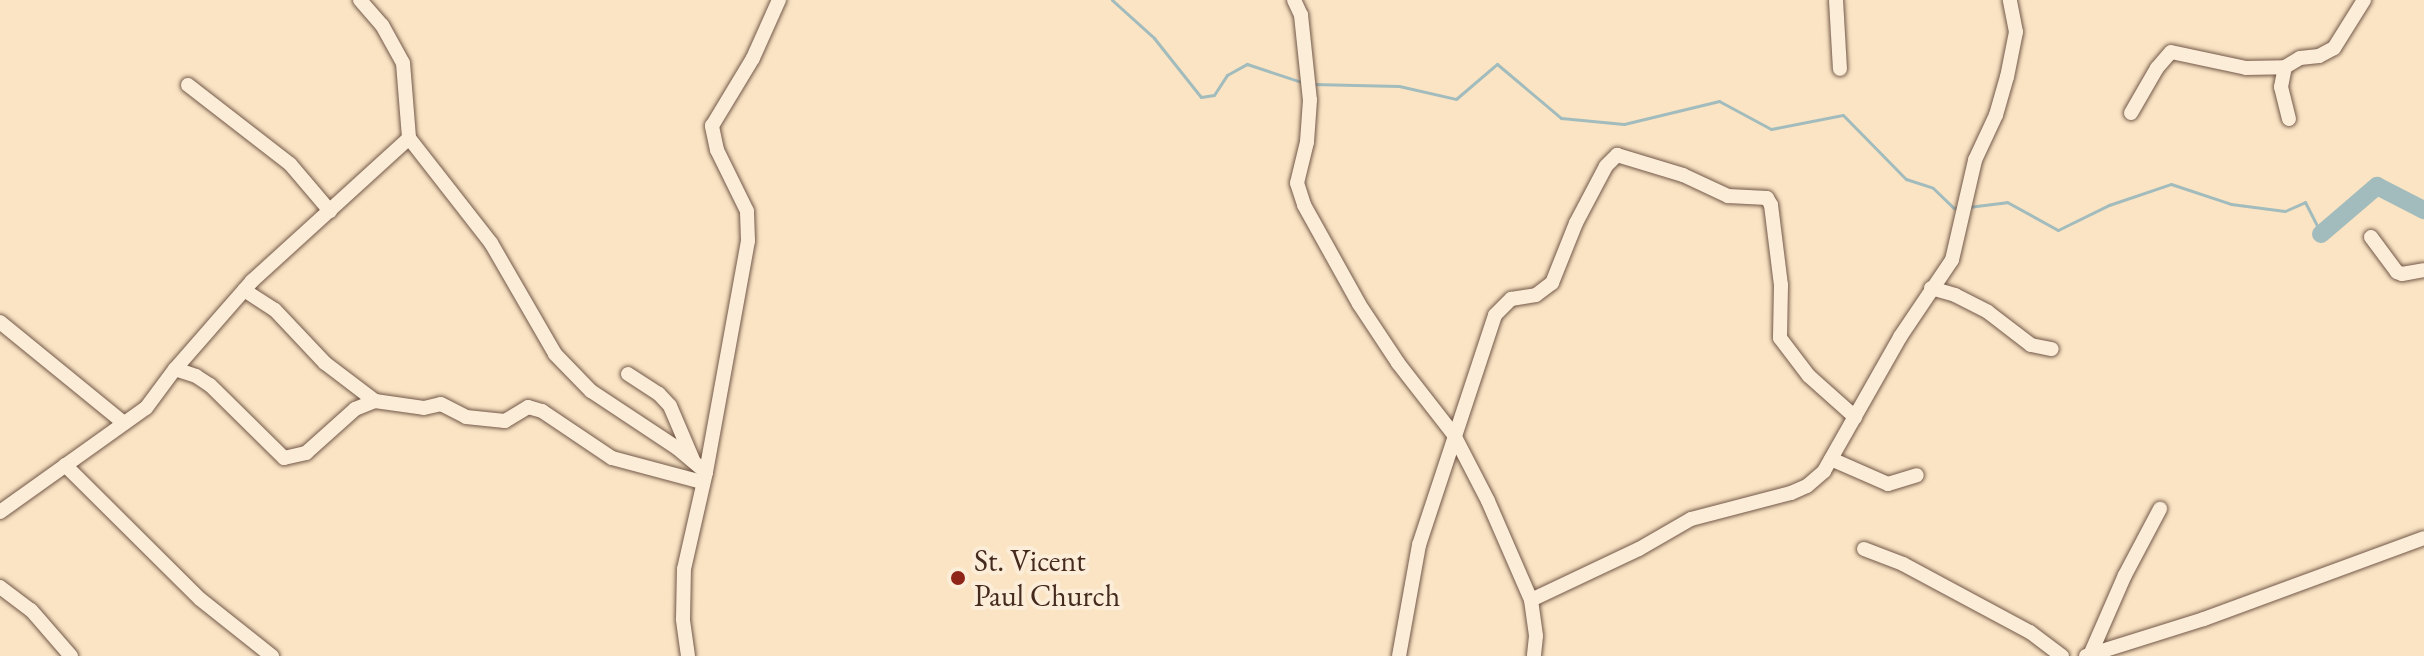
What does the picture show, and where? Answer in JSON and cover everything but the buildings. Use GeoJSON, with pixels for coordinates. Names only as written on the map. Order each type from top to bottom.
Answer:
{"type":"FeatureCollection","features":[{"type":"Feature","properties":{"kind":"street"},"geometry":{"type":"LineString","coordinates":[[360,0],[382,25],[403,63],[409,138],[491,243],[546,341],[572,374],[591,391],[693,460]]}},
{"type":"Feature","properties":{"kind":"street"},"geometry":{"type":"LineString","coordinates":[[688,656],[683,619],[684,569],[704,477],[748,231],[747,211],[717,150],[712,126],[753,58],[779,0]]}},
{"type":"Feature","properties":{"kind":"street"},"geometry":{"type":"LineString","coordinates":[[1836,0],[1840,69]]}},
{"type":"Feature","properties":{"kind":"street"},"geometry":{"type":"LineString","coordinates":[[1531,600],[1639,549],[1691,519],[1807,486],[1831,459],[1931,288],[1952,260],[1975,160],[1996,115],[2007,77],[2016,32],[2010,0]]}},
{"type":"Feature","properties":{"kind":"street"},"geometry":{"type":"LineString","coordinates":[[2131,113],[2157,68],[2171,52],[2246,68],[2285,67],[2300,58],[2328,53],[2364,0]]}},
{"type":"Feature","properties":{"kind":"street"},"geometry":{"type":"LineString","coordinates":[[1297,3],[1310,109],[1298,189],[1359,304],[1398,363],[1454,435],[1488,501],[1531,600],[1536,636],[1534,656]]}},
{"type":"Feature","properties":{"kind":"street"},"geometry":{"type":"LineString","coordinates":[[2285,67],[2281,87],[2289,119]]}},
{"type":"Feature","properties":{"kind":"street"},"geometry":{"type":"LineString","coordinates":[[188,85],[290,164],[330,211]]}},
{"type":"Feature","properties":{"kind":"street"},"geometry":{"type":"LineString","coordinates":[[0,512],[146,408],[175,369],[244,290],[409,138]]}},
{"type":"Feature","properties":{"kind":"street"},"geometry":{"type":"LineString","coordinates":[[1399,656],[1419,545],[1495,315],[1511,299],[1536,295],[1552,283],[1576,223],[1610,160],[1620,155],[1683,175],[1728,196],[1767,198],[1771,205],[1781,285],[1780,338],[1809,376],[1855,417]]}},
{"type":"Feature","properties":{"kind":"street"},"geometry":{"type":"LineString","coordinates":[[2371,237],[2397,272],[2424,270]]}},
{"type":"Feature","properties":{"kind":"street"},"geometry":{"type":"LineString","coordinates":[[1931,288],[1955,295],[1988,312],[2031,345],[2052,349]]}},
{"type":"Feature","properties":{"kind":"street"},"geometry":{"type":"LineString","coordinates":[[244,290],[275,310],[325,363],[375,401],[424,408],[441,404],[466,417],[505,421],[532,407],[612,458],[704,477]]}},
{"type":"Feature","properties":{"kind":"street"},"geometry":{"type":"LineString","coordinates":[[0,322],[124,423]]}},
{"type":"Feature","properties":{"kind":"street"},"geometry":{"type":"LineString","coordinates":[[175,369],[210,385],[284,458],[306,453],[343,418],[375,401]]}},
{"type":"Feature","properties":{"kind":"street"},"geometry":{"type":"LineString","coordinates":[[628,374],[670,406],[693,460],[704,477]]}},
{"type":"Feature","properties":{"kind":"street"},"geometry":{"type":"LineString","coordinates":[[1831,459],[1888,484],[1917,475]]}},
{"type":"Feature","properties":{"kind":"street"},"geometry":{"type":"LineString","coordinates":[[65,465],[200,599],[272,656]]}},
{"type":"Feature","properties":{"kind":"street"},"geometry":{"type":"LineString","coordinates":[[2088,655],[2130,564],[2160,509]]}},
{"type":"Feature","properties":{"kind":"street"},"geometry":{"type":"LineString","coordinates":[[2088,655],[2204,619],[2424,538]]}},
{"type":"Feature","properties":{"kind":"street"},"geometry":{"type":"LineString","coordinates":[[1864,549],[1903,564],[2030,632],[2062,656]]}},
{"type":"Feature","properties":{"kind":"street"},"geometry":{"type":"LineString","coordinates":[[0,587],[31,610],[71,656]]}},
{"type":"Feature","properties":{"kind":"waterway"},"geometry":{"type":"LineString","coordinates":[[1112,0],[1154,38],[1201,97],[1214,95],[1227,75],[1247,64],[1304,83]]}},
{"type":"Feature","properties":{"kind":"waterway"},"geometry":{"type":"LineString","coordinates":[[1312,84],[1399,86],[1456,99],[1497,64],[1561,118],[1624,124],[1719,101],[1771,129],[1843,115],[1906,179],[1933,188],[1954,208],[1960,208]]}},
{"type":"Feature","properties":{"kind":"waterway"},"geometry":{"type":"LineString","coordinates":[[1968,207],[2007,202],[2058,230],[2109,205],[2171,184],[2231,204],[2285,211],[2305,202],[2321,234]]}},
{"type":"Feature","properties":{"kind":"waterway"},"geometry":{"type":"LineString","coordinates":[[2321,234],[2377,186],[2424,210]]}},
{"type":"Feature","properties":{"kind":"place","name":"St. Vicent Paul Church"},"geometry":{"type":"Point","coordinates":[958,578]}}]}
